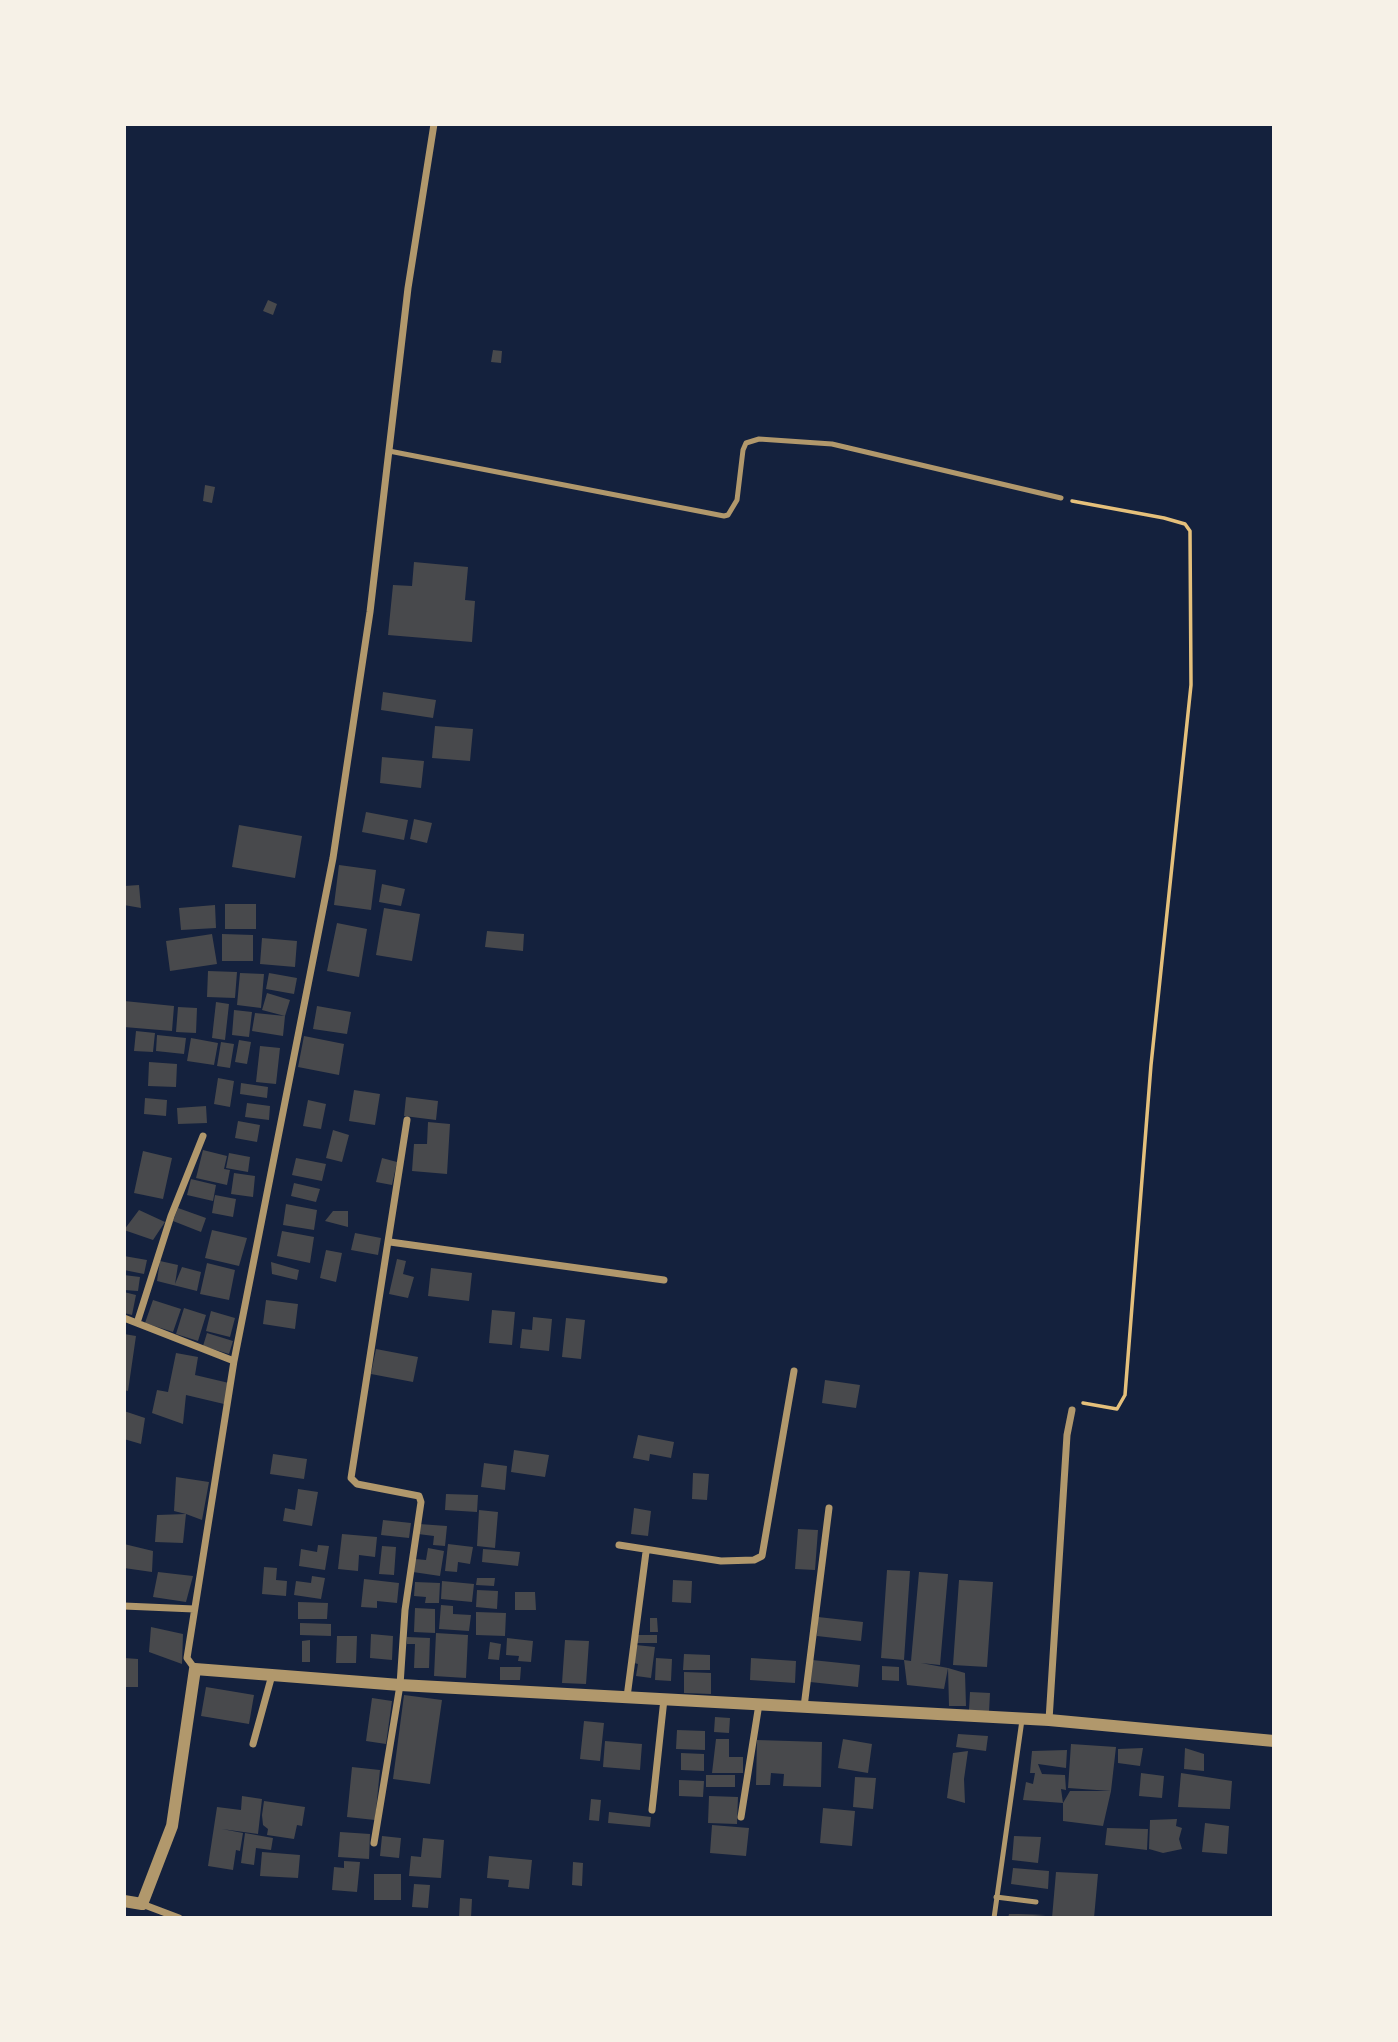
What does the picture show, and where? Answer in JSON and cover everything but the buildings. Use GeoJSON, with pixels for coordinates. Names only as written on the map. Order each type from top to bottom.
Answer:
{"type":"FeatureCollection","features":[{"type":"Feature","properties":{"kind":"street"},"geometry":{"type":"LineString","coordinates":[[142,1904],[172,1826],[195,1669],[187,1658],[234,1361],[334,858],[370,612],[408,288],[434,124]]}},
{"type":"Feature","properties":{"kind":"street"},"geometry":{"type":"LineString","coordinates":[[374,1843],[400,1685],[405,1610],[420,1499],[419,1496],[357,1484],[351,1478],[372,1328],[390,1242],[407,1120]]}},
{"type":"Feature","properties":{"kind":"street"},"geometry":{"type":"LineString","coordinates":[[137,1323],[172,1216],[203,1136]]}},
{"type":"Feature","properties":{"kind":"street"},"geometry":{"type":"LineString","coordinates":[[390,1242],[664,1280]]}},
{"type":"Feature","properties":{"kind":"street"},"geometry":{"type":"LineString","coordinates":[[124,1318],[234,1361]]}},
{"type":"Feature","properties":{"kind":"street"},"geometry":{"type":"LineString","coordinates":[[620,1545],[646,1552],[721,1561],[754,1560],[762,1556],[794,1371]]}},
{"type":"Feature","properties":{"kind":"street"},"geometry":{"type":"LineString","coordinates":[[1049,1720],[1067,1435],[1072,1410]]}},
{"type":"Feature","properties":{"kind":"street"},"geometry":{"type":"LineString","coordinates":[[804,1707],[829,1508]]}},
{"type":"Feature","properties":{"kind":"street"},"geometry":{"type":"LineString","coordinates":[[627,1698],[646,1552]]}},
{"type":"Feature","properties":{"kind":"street"},"geometry":{"type":"LineString","coordinates":[[124,1606],[194,1609]]}},
{"type":"Feature","properties":{"kind":"street"},"geometry":{"type":"LineString","coordinates":[[195,1669],[400,1685],[1049,1720],[1274,1741]]}},
{"type":"Feature","properties":{"kind":"street"},"geometry":{"type":"LineString","coordinates":[[253,1744],[272,1675]]}},
{"type":"Feature","properties":{"kind":"street"},"geometry":{"type":"LineString","coordinates":[[652,1810],[664,1699]]}},
{"type":"Feature","properties":{"kind":"street"},"geometry":{"type":"LineString","coordinates":[[741,1817],[759,1704]]}},
{"type":"Feature","properties":{"kind":"street"},"geometry":{"type":"LineString","coordinates":[[124,1901],[142,1904],[179,1918]]}},
{"type":"Feature","properties":{"kind":"lane"},"geometry":{"type":"LineString","coordinates":[[389,451],[724,516],[728,515],[737,500],[746,443],[759,439],[832,444],[1061,498]]}},
{"type":"Feature","properties":{"kind":"lane"},"geometry":{"type":"LineString","coordinates":[[994,1918],[1022,1719]]}},
{"type":"Feature","properties":{"kind":"lane"},"geometry":{"type":"LineString","coordinates":[[996,1897],[1036,1902]]}},
{"type":"Feature","properties":{"kind":"path"},"geometry":{"type":"LineString","coordinates":[[1061,498],[1185,524],[1189,531],[1191,685],[1151,1065],[1125,1395],[1117,1409],[1083,1403],[1072,1410]]}}]}
